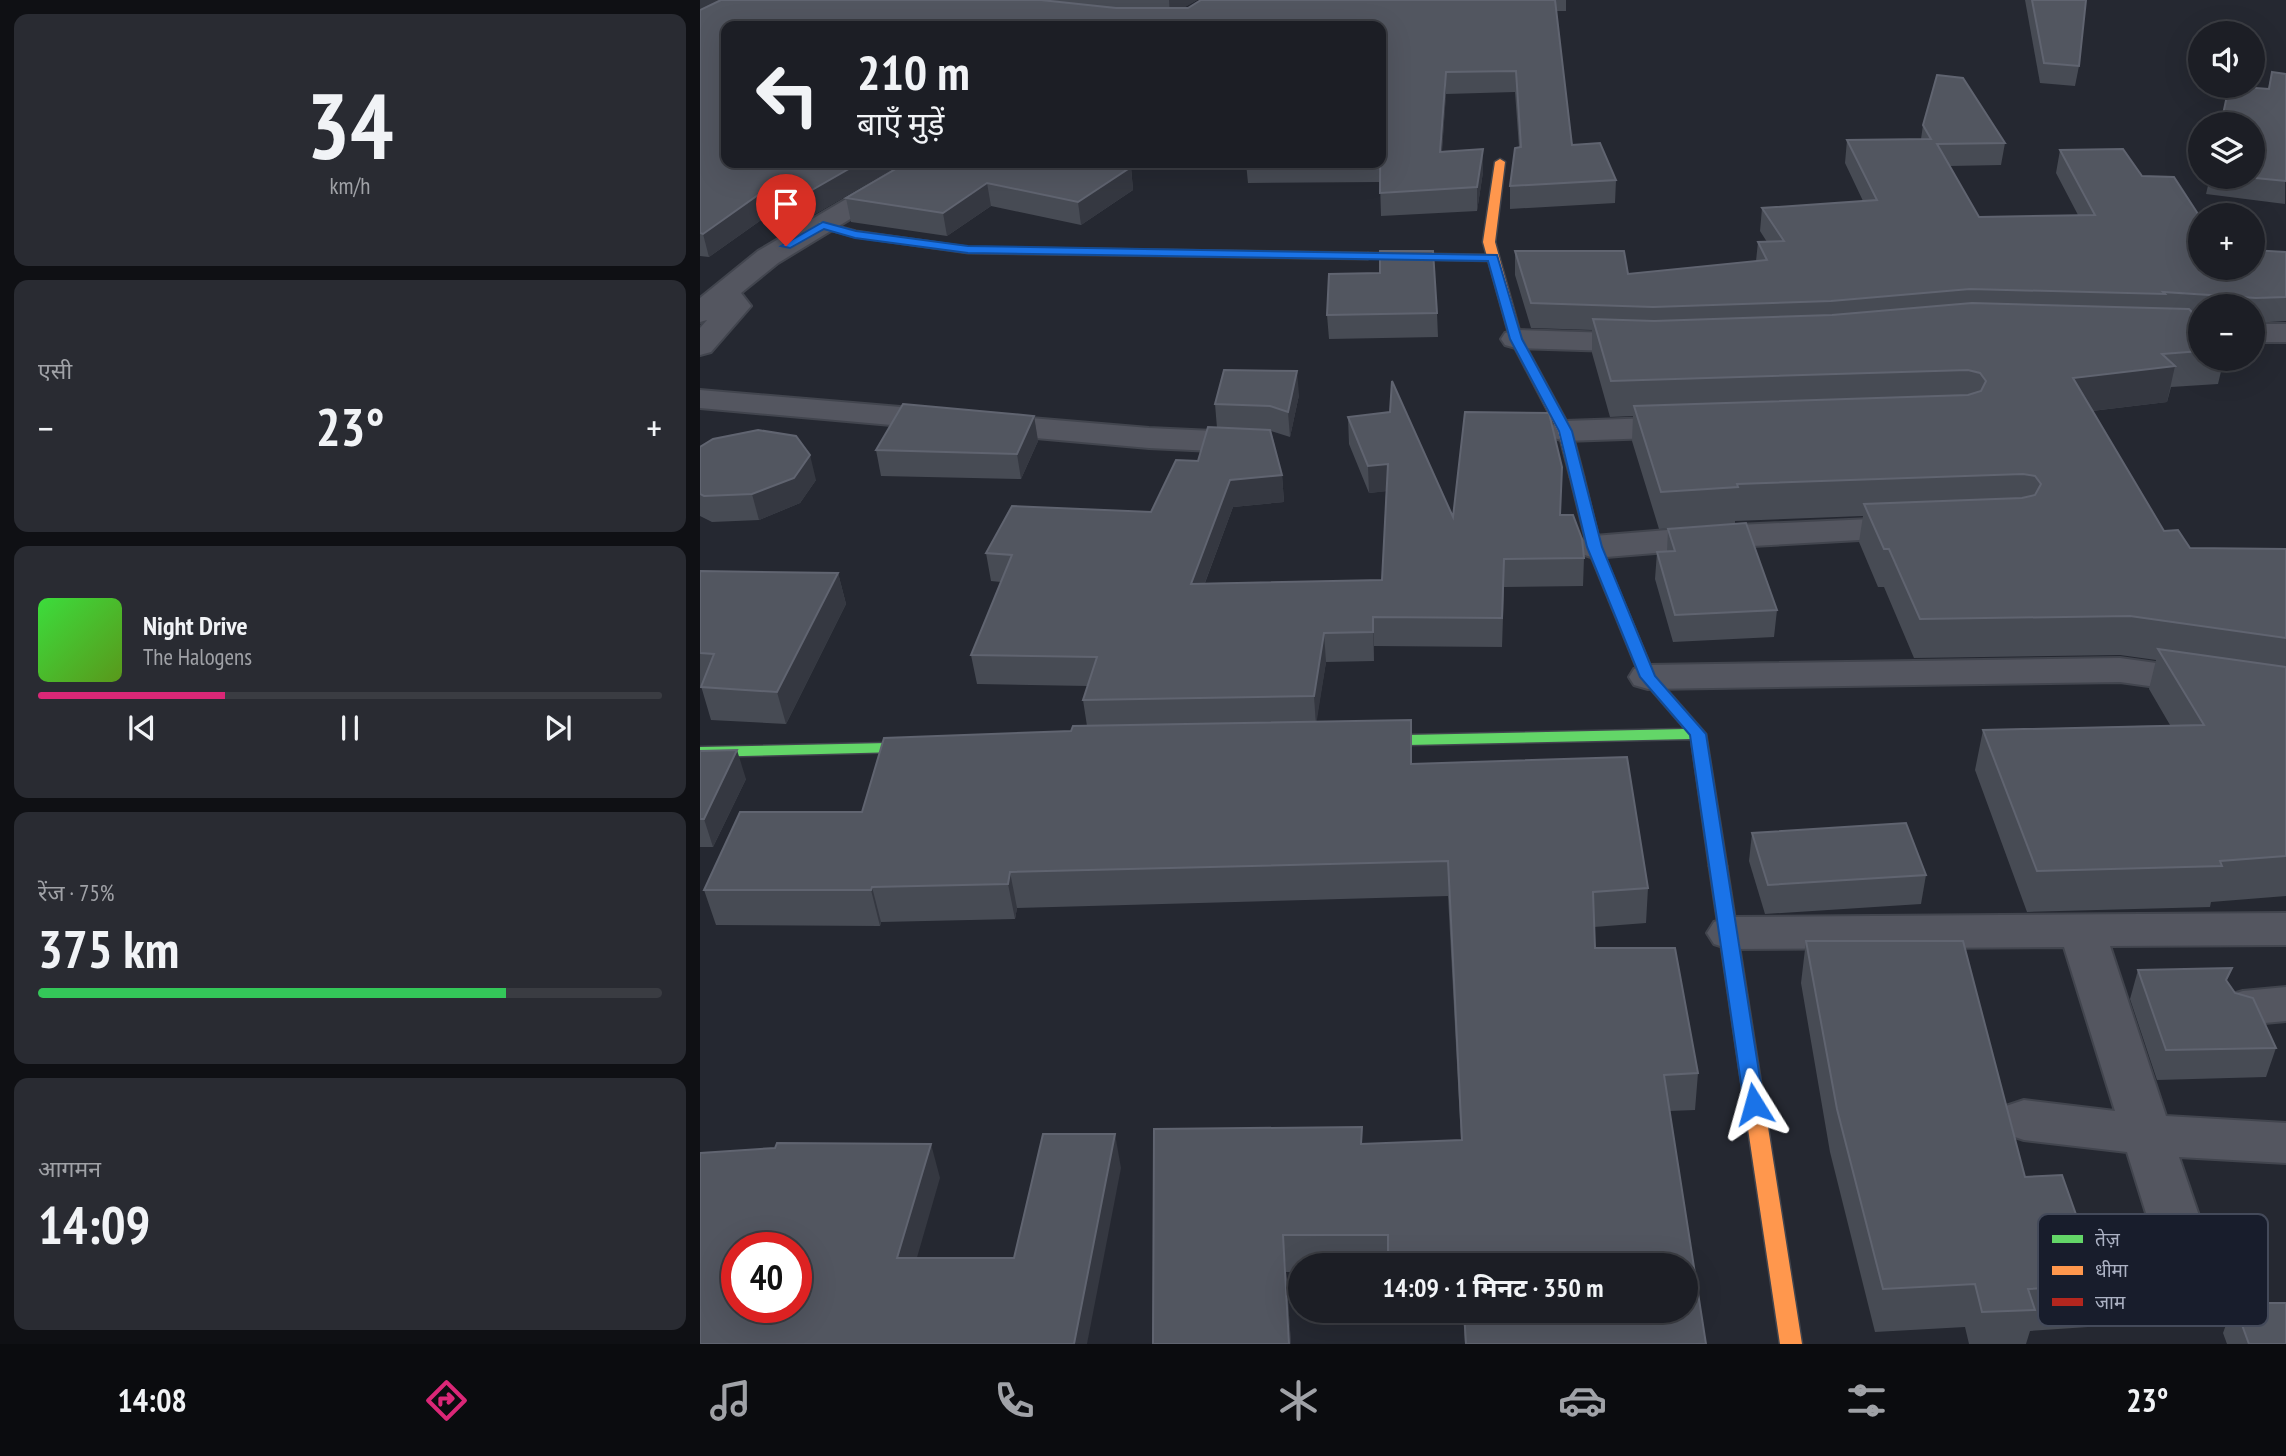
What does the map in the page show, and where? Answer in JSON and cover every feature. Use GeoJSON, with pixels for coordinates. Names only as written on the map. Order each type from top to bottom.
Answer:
{"type":"FeatureCollection","features":[{"type":"Feature","properties":{"kind":"street"},"geometry":{"type":"LineString","coordinates":[[1500,162],[1489,242],[1516,339],[1565,431],[1594,547],[1648,677],[1698,734],[1791,1344]]}},
{"type":"Feature","properties":{"kind":"street"},"geometry":{"type":"LineString","coordinates":[[700,313],[768,257],[917,168]]}},
{"type":"Feature","properties":{"kind":"street"},"geometry":{"type":"LineString","coordinates":[[823,225],[855,234],[968,250],[1493,258]]}},
{"type":"Feature","properties":{"kind":"street"},"geometry":{"type":"LineString","coordinates":[[700,346],[736,306],[728,290]]}},
{"type":"Feature","properties":{"kind":"street"},"geometry":{"type":"LineString","coordinates":[[2265,333],[2286,333]]}},
{"type":"Feature","properties":{"kind":"street"},"geometry":{"type":"LineString","coordinates":[[1516,339],[1679,343]]}},
{"type":"Feature","properties":{"kind":"street"},"geometry":{"type":"LineString","coordinates":[[700,399],[1121,436],[1272,444]]}},
{"type":"Feature","properties":{"kind":"street"},"geometry":{"type":"LineString","coordinates":[[1565,431],[1716,426]]}},
{"type":"Feature","properties":{"kind":"street"},"geometry":{"type":"LineString","coordinates":[[1594,547],[1949,526]]}},
{"type":"Feature","properties":{"kind":"street"},"geometry":{"type":"LineString","coordinates":[[1648,677],[2120,670],[2286,694]]}},
{"type":"Feature","properties":{"kind":"street"},"geometry":{"type":"LineString","coordinates":[[1344,741],[1698,734]]}},
{"type":"Feature","properties":{"kind":"street"},"geometry":{"type":"LineString","coordinates":[[700,752],[946,747]]}},
{"type":"Feature","properties":{"kind":"street"},"geometry":{"type":"LineString","coordinates":[[1730,933],[2286,929]]}},
{"type":"Feature","properties":{"kind":"street"},"geometry":{"type":"LineString","coordinates":[[2082,931],[2172,1214]]}},
{"type":"Feature","properties":{"kind":"street"},"geometry":{"type":"LineString","coordinates":[[2024,1120],[2147,1135],[2286,1143]]}},
{"type":"Feature","properties":{"kind":"building"},"geometry":{"type":"Polygon","coordinates":[[[721,0],[1041,0],[1116,8],[1188,8],[1201,0],[1555,0],[1572,145],[1600,143],[1616,180],[1510,186],[1515,148],[1521,147],[1516,71],[1446,72],[1440,152],[1483,149],[1477,187],[1380,193],[1380,168],[1386,168],[1386,21],[721,21],[721,168],[850,168],[805,194],[768,188],[703,234],[700,233],[700,10],[721,0]]]}},
{"type":"Feature","properties":{"kind":"building"},"geometry":{"type":"Polygon","coordinates":[[[2032,0],[2086,0],[2079,66],[2044,63],[2032,0]]]}},
{"type":"Feature","properties":{"kind":"building"},"geometry":{"type":"Polygon","coordinates":[[[2272,72],[2286,74],[2286,181],[2265,179],[2265,112],[2224,112],[2226,98],[2265,98],[2265,89],[2269,89],[2272,72]]]}},
{"type":"Feature","properties":{"kind":"building"},"geometry":{"type":"Polygon","coordinates":[[[1937,75],[1963,78],[2005,143],[1937,144],[1979,217],[2095,215],[2060,150],[2123,149],[2142,176],[2174,177],[2191,203],[2188,203],[2188,280],[2265,280],[2265,251],[2286,252],[2286,297],[2265,298],[2265,294],[1970,289],[1831,301],[1653,307],[1531,303],[1515,251],[1624,251],[1628,274],[1767,260],[1758,242],[1784,241],[1762,208],[1877,200],[1847,140],[1931,139],[1923,125],[1937,75]]]}},
{"type":"Feature","properties":{"kind":"building"},"geometry":{"type":"Polygon","coordinates":[[[897,168],[1129,168],[1078,202],[987,183],[943,213],[846,198],[897,168]]]}},
{"type":"Feature","properties":{"kind":"building"},"geometry":{"type":"Polygon","coordinates":[[[1380,251],[1433,251],[1437,313],[1327,315],[1329,274],[1380,273],[1380,251]]]}},
{"type":"Feature","properties":{"kind":"building"},"geometry":{"type":"Polygon","coordinates":[[[1972,303],[2188,309],[2188,352],[2162,354],[2175,366],[2073,378],[2164,531],[2178,530],[2190,548],[2286,549],[2286,638],[2130,616],[1920,619],[1889,549],[1884,549],[1864,504],[2022,498],[2035,495],[2041,484],[2035,476],[2023,474],[1737,484],[1738,487],[1661,492],[1634,406],[1968,395],[1981,391],[1986,381],[1980,373],[1968,370],[1611,381],[1593,319],[1654,321],[1832,315],[1972,303]]]}},
{"type":"Feature","properties":{"kind":"building"},"geometry":{"type":"Polygon","coordinates":[[[1224,370],[1297,371],[1288,412],[1270,406],[1215,404],[1224,370]]]}},
{"type":"Feature","properties":{"kind":"building"},"geometry":{"type":"Polygon","coordinates":[[[1392,381],[1453,517],[1465,412],[1549,413],[1562,467],[1560,515],[1573,515],[1582,539],[1584,558],[1504,559],[1502,618],[1373,617],[1373,632],[1324,633],[1314,696],[1083,700],[1097,657],[971,655],[1012,555],[986,553],[1012,506],[1151,512],[1176,460],[1198,461],[1208,427],[1270,430],[1282,475],[1230,480],[1191,584],[1382,580],[1388,464],[1368,466],[1348,417],[1390,412],[1392,381]]]}},
{"type":"Feature","properties":{"kind":"building"},"geometry":{"type":"Polygon","coordinates":[[[903,404],[1034,416],[1017,454],[876,450],[903,404]]]}},
{"type":"Feature","properties":{"kind":"building"},"geometry":{"type":"Polygon","coordinates":[[[758,430],[796,436],[810,455],[794,478],[752,494],[700,494],[700,447],[713,439],[758,430]]]}},
{"type":"Feature","properties":{"kind":"building"},"geometry":{"type":"Polygon","coordinates":[[[1746,523],[1777,610],[1675,615],[1657,552],[1675,551],[1668,529],[1746,523]]]}},
{"type":"Feature","properties":{"kind":"building"},"geometry":{"type":"Polygon","coordinates":[[[700,571],[838,573],[777,692],[701,687],[714,654],[700,653],[700,571]]]}},
{"type":"Feature","properties":{"kind":"building"},"geometry":{"type":"Polygon","coordinates":[[[2158,649],[2286,667],[2286,856],[2220,861],[2222,866],[2037,871],[1983,730],[2204,725],[2158,649]]]}},
{"type":"Feature","properties":{"kind":"building"},"geometry":{"type":"Polygon","coordinates":[[[1411,720],[1411,764],[1627,757],[1648,888],[1593,892],[1595,948],[1675,948],[1698,1073],[1664,1075],[1692,1253],[1388,1253],[1388,1235],[1283,1235],[1289,1344],[1153,1344],[1154,1129],[1362,1127],[1361,1144],[1462,1140],[1448,861],[1010,872],[1008,884],[872,887],[871,890],[704,890],[740,812],[862,812],[884,738],[1071,731],[1073,726],[1411,720]]]}},
{"type":"Feature","properties":{"kind":"building"},"geometry":{"type":"Polygon","coordinates":[[[737,750],[704,819],[700,819],[700,751],[737,750]]]}},
{"type":"Feature","properties":{"kind":"building"},"geometry":{"type":"Polygon","coordinates":[[[1906,823],[1926,875],[1768,885],[1752,833],[1906,823]]]}},
{"type":"Feature","properties":{"kind":"building"},"geometry":{"type":"Polygon","coordinates":[[[1806,941],[1963,941],[2025,1177],[2062,1175],[2076,1214],[2038,1214],[2038,1288],[2028,1289],[2035,1310],[1982,1312],[1975,1284],[1883,1289],[1837,1109],[1806,941]]]}},
{"type":"Feature","properties":{"kind":"building"},"geometry":{"type":"Polygon","coordinates":[[[2232,968],[2226,980],[2235,993],[2253,998],[2276,1048],[2166,1050],[2138,970],[2232,968]]]}},
{"type":"Feature","properties":{"kind":"building"},"geometry":{"type":"Polygon","coordinates":[[[1043,1134],[1115,1134],[1074,1344],[700,1344],[700,1153],[775,1148],[777,1143],[931,1144],[897,1258],[1014,1258],[1043,1134]]]}},
{"type":"Feature","properties":{"kind":"building"},"geometry":{"type":"Polygon","coordinates":[[[1698,1293],[1706,1344],[1466,1344],[1465,1323],[1698,1323],[1698,1293]]]}},
{"type":"Feature","properties":{"kind":"building"},"geometry":{"type":"Polygon","coordinates":[[[2268,1303],[2286,1303],[2286,1344],[2249,1344],[2242,1326],[2268,1326],[2268,1303]]]}},
{"type":"Feature","properties":{"kind":"traffic: fast"},"geometry":{"type":"LineString","coordinates":[[823,225],[855,234],[968,250],[1368,256]]}},
{"type":"Feature","properties":{"kind":"traffic: fast"},"geometry":{"type":"LineString","coordinates":[[1577,477],[1594,547],[1648,677],[1698,734],[1718,866]]}},
{"type":"Feature","properties":{"kind":"traffic: fast"},"geometry":{"type":"LineString","coordinates":[[1360,741],[1698,734]]}},
{"type":"Feature","properties":{"kind":"traffic: fast"},"geometry":{"type":"LineString","coordinates":[[700,752],[933,747]]}},
{"type":"Feature","properties":{"kind":"traffic: slow"},"geometry":{"type":"LineString","coordinates":[[1500,162],[1489,242],[1516,339],[1565,431],[1577,477]]}},
{"type":"Feature","properties":{"kind":"traffic: slow"},"geometry":{"type":"LineString","coordinates":[[1718,866],[1791,1344]]}},
{"type":"Feature","properties":{"kind":"traffic: jam"},"geometry":{"type":"LineString","coordinates":[[1368,256],[1493,258]]}},
{"type":"Feature","properties":{"kind":"route"},"geometry":{"type":"LineString","coordinates":[[786,246],[823,225],[855,234],[968,250],[1493,258],[1516,339],[1565,431],[1594,547],[1648,677],[1698,734],[1754,1104]]}}]}
